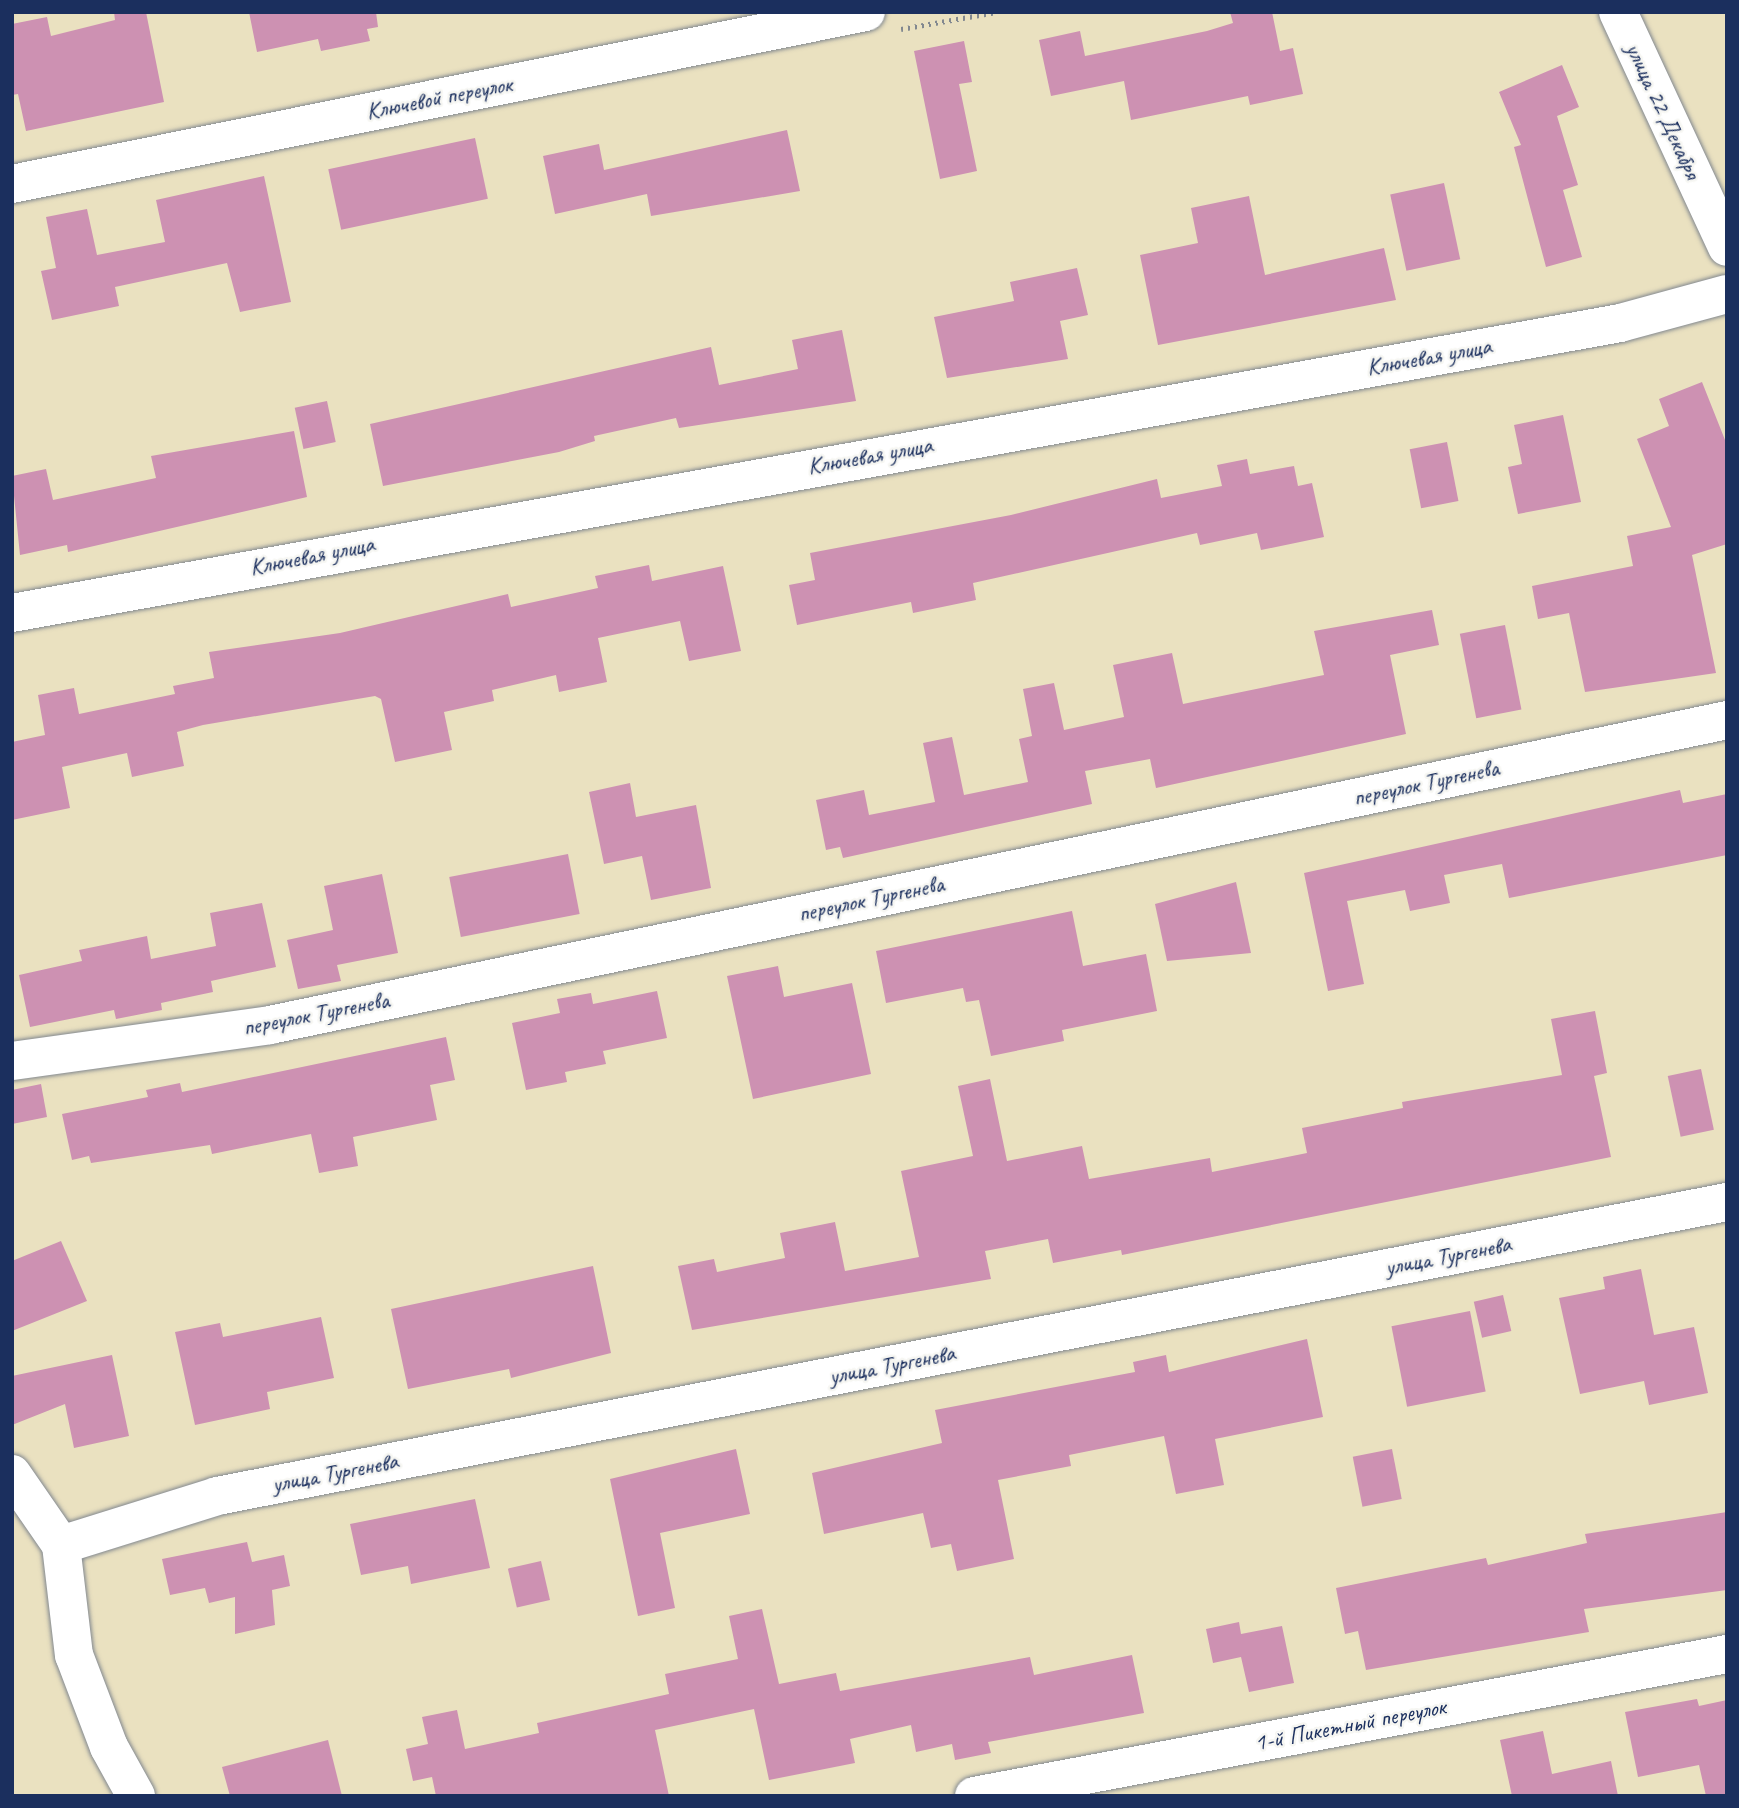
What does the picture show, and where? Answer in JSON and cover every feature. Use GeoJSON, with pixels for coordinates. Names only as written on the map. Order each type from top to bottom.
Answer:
{"type":"FeatureCollection","features":[{"type":"Feature","properties":{"kind":"street","name":"Ключевой переулок"},"geometry":{"type":"LineString","coordinates":[[12,184],[866,12]]}},
{"type":"Feature","properties":{"kind":"street","name":"улица 22 Декабря"},"geometry":{"type":"LineString","coordinates":[[1618,12],[1727,247]]}},
{"type":"Feature","properties":{"kind":"street","name":"Ключевая улица"},"geometry":{"type":"LineString","coordinates":[[12,613],[1620,323],[1727,294]]}},
{"type":"Feature","properties":{"kind":"street","name":"переулок Тургенева"},"geometry":{"type":"LineString","coordinates":[[12,1061],[270,1025],[1727,720]]}},
{"type":"Feature","properties":{"kind":"street","name":"улица Тургенева"},"geometry":{"type":"LineString","coordinates":[[61,1545],[217,1496],[1727,1202]]}},
{"type":"Feature","properties":{"kind":"street"},"geometry":{"type":"LineString","coordinates":[[12,1474],[61,1545],[74,1655],[109,1747],[136,1796]]}},
{"type":"Feature","properties":{"kind":"street","name":"1-й Пикетный переулок"},"geometry":{"type":"LineString","coordinates":[[974,1796],[1727,1654]]}},
{"type":"Feature","properties":{"kind":"building"},"geometry":{"type":"Polygon","coordinates":[[[114,12],[146,12],[164,102],[26,131],[18,94],[12,95],[12,24],[47,17],[51,36],[115,20],[114,12]]]}},
{"type":"Feature","properties":{"kind":"building"},"geometry":{"type":"Polygon","coordinates":[[[249,12],[376,12],[378,27],[367,29],[370,41],[321,51],[318,39],[257,52],[249,12]]]}},
{"type":"Feature","properties":{"kind":"building"},"geometry":{"type":"Polygon","coordinates":[[[1230,12],[1272,12],[1280,51],[1293,48],[1303,94],[1250,105],[1248,96],[1131,120],[1124,81],[1051,96],[1039,40],[1080,31],[1085,56],[1207,31],[1233,23],[1230,12]]]}},
{"type":"Feature","properties":{"kind":"building"},"geometry":{"type":"Polygon","coordinates":[[[964,41],[972,82],[959,84],[977,171],[940,179],[914,51],[964,41]]]}},
{"type":"Feature","properties":{"kind":"building"},"geometry":{"type":"Polygon","coordinates":[[[1562,65],[1579,107],[1557,116],[1578,185],[1563,190],[1582,257],[1546,267],[1514,147],[1521,145],[1499,92],[1562,65]]]}},
{"type":"Feature","properties":{"kind":"building"},"geometry":{"type":"Polygon","coordinates":[[[787,130],[800,191],[651,216],[647,194],[555,214],[543,156],[599,144],[604,170],[787,130]]]}},
{"type":"Feature","properties":{"kind":"building"},"geometry":{"type":"Polygon","coordinates":[[[475,138],[488,199],[341,230],[328,169],[475,138]]]}},
{"type":"Feature","properties":{"kind":"building"},"geometry":{"type":"Polygon","coordinates":[[[264,176],[291,302],[240,312],[227,263],[115,287],[119,306],[52,320],[41,271],[56,268],[46,217],[87,209],[97,255],[165,242],[156,200],[264,176]]]}},
{"type":"Feature","properties":{"kind":"building"},"geometry":{"type":"Polygon","coordinates":[[[1444,183],[1460,259],[1406,271],[1390,194],[1444,183]]]}},
{"type":"Feature","properties":{"kind":"building"},"geometry":{"type":"Polygon","coordinates":[[[1249,196],[1265,275],[1384,248],[1396,300],[1158,345],[1140,255],[1198,243],[1191,208],[1249,196]]]}},
{"type":"Feature","properties":{"kind":"building"},"geometry":{"type":"Polygon","coordinates":[[[1077,268],[1088,315],[1060,321],[1068,359],[947,378],[934,317],[1014,301],[1010,282],[1077,268]]]}},
{"type":"Feature","properties":{"kind":"building"},"geometry":{"type":"Polygon","coordinates":[[[842,330],[856,401],[679,428],[676,418],[594,436],[595,441],[559,452],[383,486],[370,424],[711,347],[719,385],[798,369],[792,340],[842,330]]]}},
{"type":"Feature","properties":{"kind":"building"},"geometry":{"type":"Polygon","coordinates":[[[1702,382],[1727,445],[1727,544],[1692,555],[1716,673],[1585,692],[1569,613],[1538,619],[1532,586],[1633,566],[1627,536],[1671,527],[1637,439],[1669,426],[1659,399],[1702,382]]]}},
{"type":"Feature","properties":{"kind":"building"},"geometry":{"type":"Polygon","coordinates":[[[327,401],[336,442],[303,449],[295,408],[327,401]]]}},
{"type":"Feature","properties":{"kind":"building"},"geometry":{"type":"Polygon","coordinates":[[[1563,415],[1581,502],[1518,514],[1508,467],[1522,464],[1514,425],[1563,415]]]}},
{"type":"Feature","properties":{"kind":"building"},"geometry":{"type":"Polygon","coordinates":[[[294,431],[307,497],[68,552],[67,545],[20,555],[12,476],[46,469],[53,500],[156,478],[151,456],[294,431]]]}},
{"type":"Feature","properties":{"kind":"building"},"geometry":{"type":"Polygon","coordinates":[[[1447,442],[1458,501],[1421,508],[1410,449],[1447,442]]]}},
{"type":"Feature","properties":{"kind":"building"},"geometry":{"type":"Polygon","coordinates":[[[1247,459],[1250,474],[1294,466],[1298,486],[1312,483],[1324,537],[1261,550],[1257,533],[1200,545],[1197,533],[973,583],[976,600],[913,613],[911,602],[797,625],[789,585],[815,580],[810,553],[1011,515],[1157,479],[1161,498],[1222,486],[1217,465],[1247,459]]]}},
{"type":"Feature","properties":{"kind":"building"},"geometry":{"type":"Polygon","coordinates":[[[649,565],[652,581],[723,566],[741,651],[689,661],[680,621],[598,638],[607,682],[559,692],[556,675],[492,690],[494,701],[444,712],[452,750],[395,762],[381,699],[375,696],[203,725],[177,732],[184,766],[132,777],[127,753],[62,767],[70,808],[12,820],[12,742],[45,735],[38,695],[74,688],[79,714],[175,694],[173,686],[214,678],[209,652],[340,633],[508,594],[511,607],[598,588],[595,576],[649,565]]]}},
{"type":"Feature","properties":{"kind":"building"},"geometry":{"type":"Polygon","coordinates":[[[1432,610],[1439,645],[1390,655],[1406,734],[1156,788],[1150,759],[1085,771],[1092,804],[843,858],[840,847],[826,850],[816,800],[864,790],[869,815],[935,802],[923,743],[952,737],[964,795],[1028,782],[1019,739],[1032,736],[1023,689],[1054,683],[1064,730],[1124,717],[1113,665],[1172,653],[1183,704],[1324,675],[1314,631],[1432,610]]]}},
{"type":"Feature","properties":{"kind":"building"},"geometry":{"type":"Polygon","coordinates":[[[1505,625],[1521,709],[1476,718],[1460,634],[1505,625]]]}},
{"type":"Feature","properties":{"kind":"building"},"geometry":{"type":"Polygon","coordinates":[[[630,783],[636,817],[696,805],[711,888],[651,900],[642,856],[604,864],[589,792],[630,783]]]}},
{"type":"Feature","properties":{"kind":"building"},"geometry":{"type":"Polygon","coordinates":[[[1680,790],[1683,803],[1727,794],[1727,855],[1509,898],[1502,864],[1444,875],[1450,903],[1410,911],[1405,890],[1347,901],[1364,984],[1328,991],[1304,873],[1680,790]]]}},
{"type":"Feature","properties":{"kind":"building"},"geometry":{"type":"Polygon","coordinates":[[[568,854],[580,914],[461,937],[449,877],[568,854]]]}},
{"type":"Feature","properties":{"kind":"building"},"geometry":{"type":"Polygon","coordinates":[[[382,874],[398,953],[337,965],[341,981],[298,989],[287,940],[333,930],[324,886],[382,874]]]}},
{"type":"Feature","properties":{"kind":"building"},"geometry":{"type":"Polygon","coordinates":[[[1236,882],[1251,953],[1167,961],[1155,904],[1236,882]]]}},
{"type":"Feature","properties":{"kind":"building"},"geometry":{"type":"Polygon","coordinates":[[[262,903],[276,967],[211,981],[213,992],[161,1003],[162,1010],[116,1019],[114,1010],[30,1027],[19,975],[82,961],[79,950],[147,936],[151,959],[216,946],[210,913],[262,903]]]}},
{"type":"Feature","properties":{"kind":"building"},"geometry":{"type":"Polygon","coordinates":[[[1072,911],[1083,966],[1146,954],[1157,1011],[1062,1030],[1064,1041],[991,1056],[979,1000],[966,1002],[963,988],[886,1003],[876,951],[1072,911]]]}},
{"type":"Feature","properties":{"kind":"building"},"geometry":{"type":"Polygon","coordinates":[[[778,966],[784,997],[852,983],[871,1074],[753,1099],[727,976],[778,966]]]}},
{"type":"Feature","properties":{"kind":"building"},"geometry":{"type":"Polygon","coordinates":[[[657,991],[667,1038],[603,1051],[606,1064],[565,1072],[567,1082],[526,1090],[512,1023],[560,1013],[557,999],[591,993],[593,1004],[657,991]]]}},
{"type":"Feature","properties":{"kind":"building"},"geometry":{"type":"Polygon","coordinates":[[[1595,1011],[1607,1073],[1594,1076],[1611,1157],[1122,1255],[1121,1250],[1053,1263],[1048,1239],[985,1251],[991,1279],[692,1330],[678,1266],[714,1259],[717,1272],[785,1258],[780,1233],[835,1222],[845,1271],[919,1257],[901,1171],[973,1156],[958,1086],[990,1079],[1007,1161],[1082,1146],[1089,1179],[1210,1158],[1212,1172],[1307,1153],[1302,1128],[1403,1108],[1402,1102],[1562,1075],[1551,1019],[1595,1011]]]}},
{"type":"Feature","properties":{"kind":"building"},"geometry":{"type":"Polygon","coordinates":[[[446,1037],[455,1080],[430,1085],[437,1120],[353,1137],[358,1166],[319,1173],[311,1134],[212,1154],[210,1145],[91,1163],[89,1156],[72,1160],[62,1114],[148,1097],[146,1090],[180,1083],[182,1092],[446,1037]]]}},
{"type":"Feature","properties":{"kind":"building"},"geometry":{"type":"Polygon","coordinates":[[[1701,1069],[1714,1130],[1681,1137],[1668,1076],[1701,1069]]]}},
{"type":"Feature","properties":{"kind":"building"},"geometry":{"type":"Polygon","coordinates":[[[41,1084],[47,1117],[12,1124],[12,1090],[41,1084]]]}},
{"type":"Feature","properties":{"kind":"building"},"geometry":{"type":"Polygon","coordinates":[[[61,1241],[87,1301],[12,1331],[12,1261],[61,1241]]]}},
{"type":"Feature","properties":{"kind":"building"},"geometry":{"type":"Polygon","coordinates":[[[593,1266],[611,1353],[511,1378],[509,1369],[408,1389],[391,1309],[593,1266]]]}},
{"type":"Feature","properties":{"kind":"building"},"geometry":{"type":"Polygon","coordinates":[[[1641,1269],[1654,1335],[1694,1327],[1708,1393],[1649,1405],[1644,1381],[1580,1394],[1559,1298],[1605,1289],[1603,1277],[1641,1269]]]}},
{"type":"Feature","properties":{"kind":"building"},"geometry":{"type":"Polygon","coordinates":[[[1503,1295],[1511,1331],[1482,1338],[1474,1302],[1503,1295]]]}},
{"type":"Feature","properties":{"kind":"building"},"geometry":{"type":"Polygon","coordinates":[[[1470,1311],[1486,1391],[1407,1407],[1391,1326],[1470,1311]]]}},
{"type":"Feature","properties":{"kind":"building"},"geometry":{"type":"Polygon","coordinates":[[[321,1317],[334,1378],[267,1392],[270,1409],[195,1425],[175,1332],[220,1323],[223,1337],[321,1317]]]}},
{"type":"Feature","properties":{"kind":"building"},"geometry":{"type":"Polygon","coordinates":[[[1307,1339],[1323,1417],[1215,1439],[1224,1485],[1176,1494],[1164,1436],[1069,1455],[1071,1466],[998,1480],[1014,1559],[957,1571],[951,1544],[931,1548],[923,1513],[824,1534],[812,1473],[942,1443],[935,1410],[1135,1372],[1133,1362],[1166,1355],[1169,1372],[1307,1339]]]}},
{"type":"Feature","properties":{"kind":"building"},"geometry":{"type":"Polygon","coordinates":[[[112,1355],[129,1436],[74,1448],[65,1404],[12,1425],[12,1376],[112,1355]]]}},
{"type":"Feature","properties":{"kind":"building"},"geometry":{"type":"Polygon","coordinates":[[[736,1449],[750,1514],[660,1533],[675,1608],[638,1616],[610,1479],[736,1449]]]}},
{"type":"Feature","properties":{"kind":"building"},"geometry":{"type":"Polygon","coordinates":[[[1392,1449],[1402,1499],[1362,1507],[1353,1457],[1392,1449]]]}},
{"type":"Feature","properties":{"kind":"building"},"geometry":{"type":"Polygon","coordinates":[[[475,1499],[490,1568],[411,1584],[408,1566],[361,1575],[350,1524],[475,1499]]]}},
{"type":"Feature","properties":{"kind":"building"},"geometry":{"type":"Polygon","coordinates":[[[1727,1512],[1727,1590],[1584,1609],[1589,1632],[1366,1670],[1358,1631],[1345,1634],[1336,1588],[1486,1558],[1488,1565],[1587,1543],[1585,1534],[1727,1512]]]}},
{"type":"Feature","properties":{"kind":"building"},"geometry":{"type":"Polygon","coordinates":[[[247,1542],[252,1562],[284,1555],[290,1586],[272,1590],[275,1625],[235,1634],[235,1597],[209,1603],[205,1588],[170,1595],[162,1559],[247,1542]]]}},
{"type":"Feature","properties":{"kind":"building"},"geometry":{"type":"Polygon","coordinates":[[[541,1561],[550,1600],[517,1608],[508,1569],[541,1561]]]}},
{"type":"Feature","properties":{"kind":"building"},"geometry":{"type":"Polygon","coordinates":[[[762,1609],[779,1684],[836,1673],[840,1691],[1030,1657],[1034,1675],[1132,1655],[1144,1713],[988,1742],[991,1753],[955,1760],[952,1744],[916,1752],[911,1725],[850,1739],[855,1763],[769,1780],[754,1709],[655,1730],[669,1796],[436,1796],[432,1777],[413,1781],[406,1749],[428,1744],[422,1717],[457,1710],[465,1749],[539,1733],[537,1723],[669,1694],[665,1674],[738,1659],[729,1616],[762,1609]]]}},
{"type":"Feature","properties":{"kind":"building"},"geometry":{"type":"Polygon","coordinates":[[[1239,1622],[1241,1634],[1282,1626],[1294,1683],[1249,1692],[1241,1657],[1213,1663],[1206,1629],[1239,1622]]]}},
{"type":"Feature","properties":{"kind":"building"},"geometry":{"type":"Polygon","coordinates":[[[1697,1699],[1699,1706],[1727,1700],[1727,1796],[1706,1796],[1699,1765],[1638,1777],[1625,1712],[1697,1699]]]}},
{"type":"Feature","properties":{"kind":"building"},"geometry":{"type":"Polygon","coordinates":[[[1543,1731],[1552,1774],[1611,1761],[1618,1796],[1512,1796],[1500,1740],[1543,1731]]]}},
{"type":"Feature","properties":{"kind":"building"},"geometry":{"type":"Polygon","coordinates":[[[328,1740],[342,1796],[230,1796],[222,1767],[328,1740]]]}}]}
